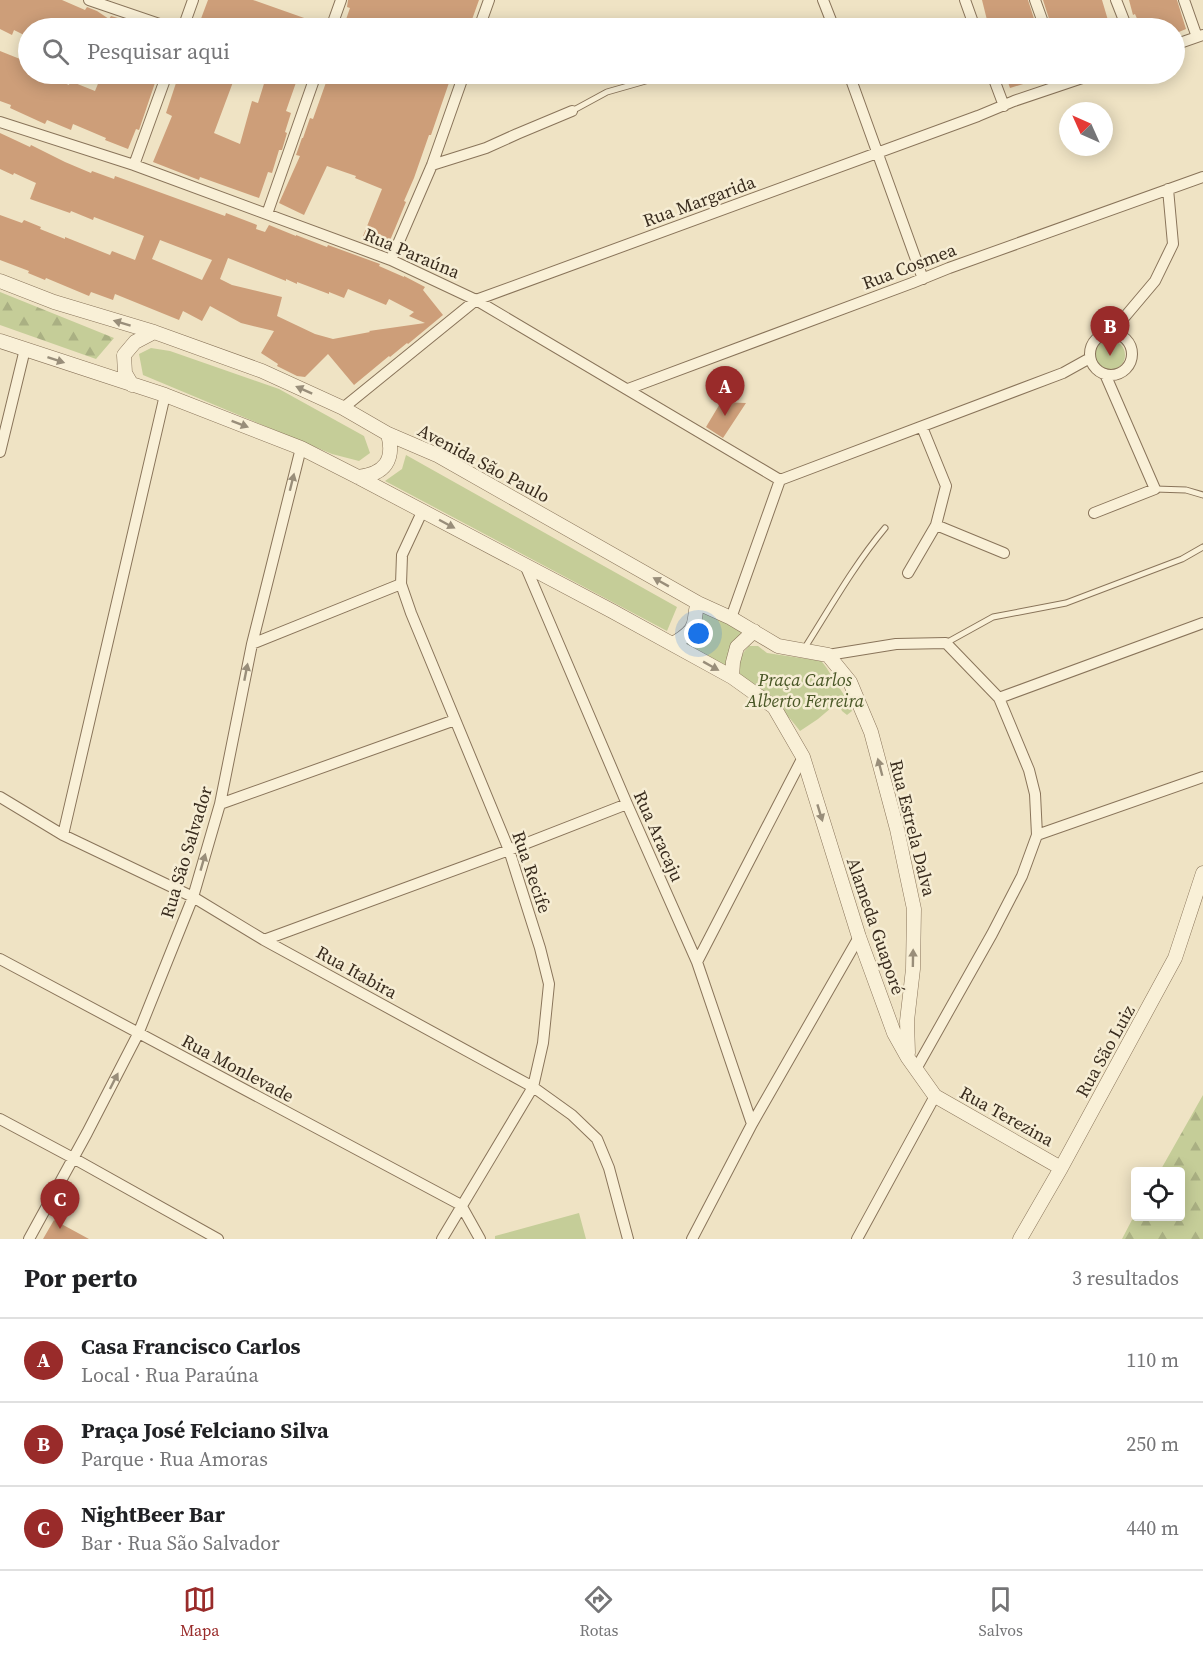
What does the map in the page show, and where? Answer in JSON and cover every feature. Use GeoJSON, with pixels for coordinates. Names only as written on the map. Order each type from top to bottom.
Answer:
{"type":"FeatureCollection","features":[{"type":"Feature","properties":{"kind":"street"},"geometry":{"type":"LineString","coordinates":[[89,0],[142,18]]}},
{"type":"Feature","properties":{"kind":"street"},"geometry":{"type":"LineString","coordinates":[[187,18],[193,0]]}},
{"type":"Feature","properties":{"kind":"street"},"geometry":{"type":"LineString","coordinates":[[335,18],[341,0]]}},
{"type":"Feature","properties":{"kind":"street"},"geometry":{"type":"LineString","coordinates":[[483,18],[489,0]]}},
{"type":"Feature","properties":{"kind":"street"},"geometry":{"type":"LineString","coordinates":[[823,0],[829,18]]}},
{"type":"Feature","properties":{"kind":"street"},"geometry":{"type":"LineString","coordinates":[[965,0],[971,18]]}},
{"type":"Feature","properties":{"kind":"street"},"geometry":{"type":"LineString","coordinates":[[1035,0],[1041,18]]}},
{"type":"Feature","properties":{"kind":"street"},"geometry":{"type":"LineString","coordinates":[[1116,0],[1122,18]]}},
{"type":"Feature","properties":{"kind":"street"},"geometry":{"type":"LineString","coordinates":[[1184,0],[1200,36],[1185,41]]}},
{"type":"Feature","properties":{"kind":"street"},"geometry":{"type":"LineString","coordinates":[[134,165],[163,84]]}},
{"type":"Feature","properties":{"kind":"street"},"geometry":{"type":"LineString","coordinates":[[267,214],[312,84]]}},
{"type":"Feature","properties":{"kind":"street"},"geometry":{"type":"LineString","coordinates":[[391,260],[432,165],[460,84]]}},
{"type":"Feature","properties":{"kind":"street"},"geometry":{"type":"LineString","coordinates":[[852,84],[923,279]]}},
{"type":"Feature","properties":{"kind":"street"},"geometry":{"type":"LineString","coordinates":[[996,84],[1004,106]]}},
{"type":"Feature","properties":{"kind":"street","name":"Rua Margarida"},"geometry":{"type":"LineString","coordinates":[[343,408],[476,300],[877,154],[1004,106],[1053,84]]}},
{"type":"Feature","properties":{"kind":"street"},"geometry":{"type":"LineString","coordinates":[[432,165],[486,148],[572,111]]}},
{"type":"Feature","properties":{"kind":"street","name":"Rua Paraúna"},"geometry":{"type":"LineString","coordinates":[[0,122],[134,165],[391,260],[476,300],[780,480]]}},
{"type":"Feature","properties":{"kind":"street","name":"Rua Cosmea"},"geometry":{"type":"LineString","coordinates":[[628,389],[949,268],[1203,177]]}},
{"type":"Feature","properties":{"kind":"street"},"geometry":{"type":"LineString","coordinates":[[1112,333],[1155,281],[1173,244],[1168,189]]}},
{"type":"Feature","properties":{"kind":"street","name":"Avenida São Paulo"},"geometry":{"type":"LineString","coordinates":[[0,281],[54,302],[154,332],[262,371],[343,408],[388,434],[437,455],[778,646],[828,655],[896,644],[946,643]]}},
{"type":"Feature","properties":{"kind":"street"},"geometry":{"type":"LineString","coordinates":[[132,385],[125,373],[124,355],[135,342],[154,332]]}},
{"type":"Feature","properties":{"kind":"street"},"geometry":{"type":"LineString","coordinates":[[1112,333],[1126,340],[1131,358],[1124,370],[1104,374],[1093,366],[1090,352],[1095,339],[1112,333]]}},
{"type":"Feature","properties":{"kind":"street"},"geometry":{"type":"LineString","coordinates":[[0,341],[165,395],[301,448],[673,644],[732,677],[774,707],[803,757],[697,962]]}},
{"type":"Feature","properties":{"kind":"street"},"geometry":{"type":"LineString","coordinates":[[0,452],[25,350]]}},
{"type":"Feature","properties":{"kind":"street"},"geometry":{"type":"LineString","coordinates":[[731,618],[780,480],[1063,373],[1090,358]]}},
{"type":"Feature","properties":{"kind":"street"},"geometry":{"type":"LineString","coordinates":[[1094,513],[1155,489],[1104,374]]}},
{"type":"Feature","properties":{"kind":"street"},"geometry":{"type":"LineString","coordinates":[[63,835],[165,395]]}},
{"type":"Feature","properties":{"kind":"street"},"geometry":{"type":"LineString","coordinates":[[908,573],[936,525],[946,486],[922,427]]}},
{"type":"Feature","properties":{"kind":"street"},"geometry":{"type":"LineString","coordinates":[[358,477],[371,476],[382,469],[390,459],[392,446],[388,434]]}},
{"type":"Feature","properties":{"kind":"street","name":"Rua São Salvador"},"geometry":{"type":"LineString","coordinates":[[29,1239],[138,1034],[193,897],[220,804],[252,644],[301,448]]}},
{"type":"Feature","properties":{"kind":"street","name":"Rua Recife"},"geometry":{"type":"LineString","coordinates":[[422,512],[402,555],[401,584],[509,850],[549,984],[543,1043],[532,1087],[442,1239]]}},
{"type":"Feature","properties":{"kind":"street"},"geometry":{"type":"LineString","coordinates":[[936,525],[1004,553]]}},
{"type":"Feature","properties":{"kind":"street","name":"Rua Aracaju"},"geometry":{"type":"LineString","coordinates":[[525,566],[697,962],[752,1124]]}},
{"type":"Feature","properties":{"kind":"street"},"geometry":{"type":"LineString","coordinates":[[252,644],[401,584]]}},
{"type":"Feature","properties":{"kind":"street"},"geometry":{"type":"LineString","coordinates":[[673,644],[685,637],[694,625],[698,603]]}},
{"type":"Feature","properties":{"kind":"street"},"geometry":{"type":"LineString","coordinates":[[999,698],[1203,623]]}},
{"type":"Feature","properties":{"kind":"street"},"geometry":{"type":"LineString","coordinates":[[732,677],[737,646],[754,631]]}},
{"type":"Feature","properties":{"kind":"street"},"geometry":{"type":"LineString","coordinates":[[912,1064],[992,934],[1022,876],[1037,835],[1035,794],[1029,770],[999,698],[946,643]]}},
{"type":"Feature","properties":{"kind":"street","name":"Rua Estrela Dalva"},"geometry":{"type":"LineString","coordinates":[[828,655],[850,682],[871,732],[897,829],[914,909],[913,969],[907,1021],[912,1064]]}},
{"type":"Feature","properties":{"kind":"street"},"geometry":{"type":"LineString","coordinates":[[220,804],[455,720]]}},
{"type":"Feature","properties":{"kind":"street","name":"Alameda Guaporé"},"geometry":{"type":"LineString","coordinates":[[803,757],[859,937],[894,1033],[912,1064],[935,1096]]}},
{"type":"Feature","properties":{"kind":"street"},"geometry":{"type":"LineString","coordinates":[[1037,835],[1203,777]]}},
{"type":"Feature","properties":{"kind":"street","name":"Rua Itabira"},"geometry":{"type":"LineString","coordinates":[[0,797],[63,835],[193,897],[264,940],[532,1087],[572,1115],[597,1139],[609,1168],[628,1239]]}},
{"type":"Feature","properties":{"kind":"street"},"geometry":{"type":"LineString","coordinates":[[264,940],[627,804]]}},
{"type":"Feature","properties":{"kind":"street","name":"Rua São Luiz"},"geometry":{"type":"LineString","coordinates":[[1020,1239],[1175,958],[1203,873]]}},
{"type":"Feature","properties":{"kind":"street"},"geometry":{"type":"LineString","coordinates":[[692,1239],[752,1124],[859,937]]}},
{"type":"Feature","properties":{"kind":"street","name":"Rua Monlevade"},"geometry":{"type":"LineString","coordinates":[[0,959],[461,1205]]}},
{"type":"Feature","properties":{"kind":"street"},"geometry":{"type":"LineString","coordinates":[[857,1239],[935,1096]]}},
{"type":"Feature","properties":{"kind":"street","name":"Rua Terezina"},"geometry":{"type":"LineString","coordinates":[[935,1096],[1061,1168]]}},
{"type":"Feature","properties":{"kind":"street"},"geometry":{"type":"LineString","coordinates":[[0,1119],[218,1239]]}},
{"type":"Feature","properties":{"kind":"street"},"geometry":{"type":"LineString","coordinates":[[461,1205],[480,1239]]}},
{"type":"Feature","properties":{"kind":"lane"},"geometry":{"type":"LineString","coordinates":[[572,111],[607,92],[635,84]]}},
{"type":"Feature","properties":{"kind":"lane"},"geometry":{"type":"LineString","coordinates":[[1155,489],[1186,490],[1203,495]]}},
{"type":"Feature","properties":{"kind":"lane"},"geometry":{"type":"LineString","coordinates":[[804,651],[840,590],[885,528]]}},
{"type":"Feature","properties":{"kind":"lane"},"geometry":{"type":"LineString","coordinates":[[946,643],[993,617],[1066,603],[1182,559],[1203,547]]}},
{"type":"Feature","properties":{"kind":"green space"},"geometry":{"type":"Polygon","coordinates":[[[0,292],[114,338],[96,359],[0,325],[0,292]]]}},
{"type":"Feature","properties":{"kind":"green space"},"geometry":{"type":"Polygon","coordinates":[[[1110,340],[1120,345],[1125,355],[1120,365],[1110,370],[1100,365],[1095,355],[1100,345],[1110,340]]]}},
{"type":"Feature","properties":{"kind":"green space"},"geometry":{"type":"Polygon","coordinates":[[[151,348],[170,351],[279,389],[364,436],[370,453],[359,461],[332,454],[143,375],[139,354],[151,348]]]}},
{"type":"Feature","properties":{"kind":"green space"},"geometry":{"type":"Polygon","coordinates":[[[406,455],[677,607],[667,631],[385,481],[402,469],[406,455]]]}},
{"type":"Feature","properties":{"kind":"green space"},"geometry":{"type":"Polygon","coordinates":[[[703,610],[741,632],[726,669],[683,646],[699,634],[703,610]]]}},
{"type":"Feature","properties":{"kind":"green space","name":"Praça Carlos Alberto Ferreira"},"geometry":{"type":"Polygon","coordinates":[[[749,646],[758,646],[767,653],[821,661],[852,711],[847,715],[842,711],[838,702],[800,731],[772,702],[739,678],[740,660],[749,646]]]}},
{"type":"Feature","properties":{"kind":"green space"},"geometry":{"type":"Polygon","coordinates":[[[1203,1095],[1203,1239],[1122,1239],[1131,1221],[1185,1221],[1185,1167],[1162,1167],[1203,1095]]]}},
{"type":"Feature","properties":{"kind":"green space"},"geometry":{"type":"Polygon","coordinates":[[[579,1213],[586,1239],[495,1239],[495,1236],[579,1213]]]}},
{"type":"Feature","properties":{"kind":"building"},"geometry":{"type":"Polygon","coordinates":[[[0,0],[62,0],[85,10],[87,7],[108,18],[18,18],[18,32],[14,30],[12,35],[0,29],[0,0]]]}},
{"type":"Feature","properties":{"kind":"building"},"geometry":{"type":"Polygon","coordinates":[[[208,0],[253,0],[304,18],[201,18],[208,0]]]}},
{"type":"Feature","properties":{"kind":"building"},"geometry":{"type":"Polygon","coordinates":[[[348,0],[479,0],[473,18],[346,18],[350,8],[347,7],[348,0]]]}},
{"type":"Feature","properties":{"kind":"building"},"geometry":{"type":"Polygon","coordinates":[[[982,0],[1028,0],[1034,18],[986,18],[982,0]]]}},
{"type":"Feature","properties":{"kind":"building"},"geometry":{"type":"Polygon","coordinates":[[[1043,0],[1102,0],[1107,18],[1049,18],[1043,0]]]}},
{"type":"Feature","properties":{"kind":"building"},"geometry":{"type":"Polygon","coordinates":[[[1129,0],[1177,0],[1183,18],[1137,18],[1135,14],[1133,15],[1129,0]]]}},
{"type":"Feature","properties":{"kind":"building"},"geometry":{"type":"Polygon","coordinates":[[[0,51],[18,58],[18,84],[78,84],[95,91],[98,84],[155,84],[139,130],[136,129],[128,149],[73,124],[71,130],[47,120],[45,124],[0,101],[0,51]]]}},
{"type":"Feature","properties":{"kind":"building"},"geometry":{"type":"Polygon","coordinates":[[[176,84],[232,84],[214,133],[240,144],[252,101],[258,103],[264,84],[295,84],[286,111],[291,113],[282,150],[279,150],[272,173],[268,172],[259,198],[200,177],[199,180],[153,162],[172,116],[166,113],[176,84]]]}},
{"type":"Feature","properties":{"kind":"building"},"geometry":{"type":"Polygon","coordinates":[[[325,84],[449,84],[386,250],[361,241],[382,189],[355,178],[356,176],[327,166],[304,215],[279,203],[300,156],[296,155],[310,118],[313,119],[325,84]]]}},
{"type":"Feature","properties":{"kind":"building"},"geometry":{"type":"Polygon","coordinates":[[[1009,84],[1023,84],[1010,88],[1009,84]]]}},
{"type":"Feature","properties":{"kind":"building"},"geometry":{"type":"Polygon","coordinates":[[[0,133],[91,173],[92,171],[114,179],[115,176],[225,216],[226,213],[257,225],[256,229],[265,232],[269,225],[380,264],[379,266],[425,287],[423,290],[443,315],[354,385],[328,354],[305,377],[297,376],[277,366],[278,364],[261,353],[274,331],[241,323],[210,306],[202,321],[183,311],[179,320],[115,294],[113,300],[91,292],[89,296],[0,260],[0,215],[22,223],[24,220],[41,227],[40,229],[110,255],[112,251],[135,260],[144,236],[94,217],[93,220],[30,199],[36,183],[0,169],[0,133]],[[160,240],[152,259],[202,280],[212,260],[160,240]],[[228,258],[220,279],[232,285],[282,297],[277,316],[315,334],[333,339],[425,323],[409,316],[414,312],[389,299],[386,305],[348,289],[344,298],[297,282],[297,284],[286,279],[286,281],[228,258]]]}},
{"type":"Feature","properties":{"kind":"building"},"geometry":{"type":"Polygon","coordinates":[[[721,402],[746,403],[723,438],[706,427],[721,402]]]}},
{"type":"Feature","properties":{"kind":"building"},"geometry":{"type":"Polygon","coordinates":[[[54,1220],[89,1239],[43,1239],[54,1220]]]}},
{"type":"Feature","properties":{"kind":"place","name":"Praça José Felciano Silva"},"geometry":{"type":"Point","coordinates":[1110,356]}},
{"type":"Feature","properties":{"kind":"place","name":"Casa Francisco Carlos"},"geometry":{"type":"Point","coordinates":[725,416]}},
{"type":"Feature","properties":{"kind":"place","name":"NightBeer Bar"},"geometry":{"type":"Point","coordinates":[60,1229]}}]}
